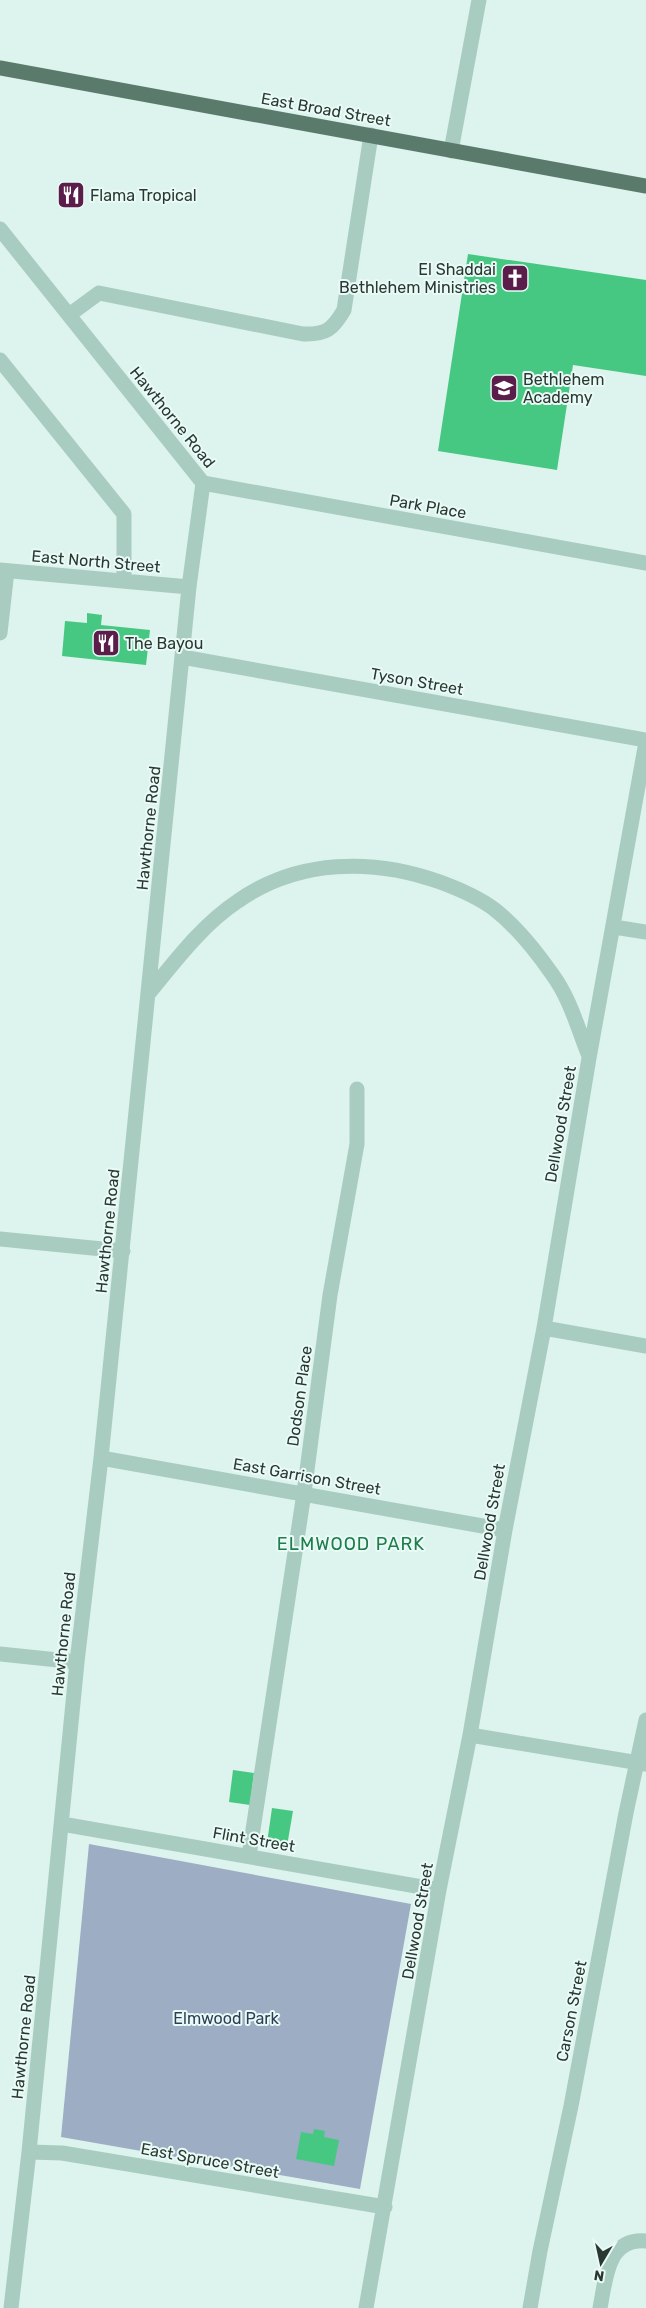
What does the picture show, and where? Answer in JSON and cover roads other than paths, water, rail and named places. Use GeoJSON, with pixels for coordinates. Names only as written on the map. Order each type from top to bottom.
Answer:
{"type":"FeatureCollection","features":[{"type":"Feature","properties":{"kind":"main road","name":"East Broad Street"},"geometry":{"type":"LineString","coordinates":[[0,68],[646,186]]}},
{"type":"Feature","properties":{"kind":"street"},"geometry":{"type":"LineString","coordinates":[[451,151],[479,0]]}},
{"type":"Feature","properties":{"kind":"street"},"geometry":{"type":"LineString","coordinates":[[69,315],[99,293],[303,334],[318,334],[334,326],[344,310],[371,135]]}},
{"type":"Feature","properties":{"kind":"street","name":"Hawthorne Road"},"geometry":{"type":"LineString","coordinates":[[0,229],[203,483],[189,586],[102,1458],[77,1662],[29,2152],[8,2307]]}},
{"type":"Feature","properties":{"kind":"street"},"geometry":{"type":"LineString","coordinates":[[0,360],[124,514],[124,581]]}},
{"type":"Feature","properties":{"kind":"street","name":"Park Place"},"geometry":{"type":"LineString","coordinates":[[203,483],[646,563]]}},
{"type":"Feature","properties":{"kind":"street"},"geometry":{"type":"LineString","coordinates":[[0,633],[3,570]]}},
{"type":"Feature","properties":{"kind":"street","name":"East North Street"},"geometry":{"type":"LineString","coordinates":[[3,570],[189,586]]}},
{"type":"Feature","properties":{"kind":"street","name":"Tyson Street"},"geometry":{"type":"LineString","coordinates":[[182,657],[646,741]]}},
{"type":"Feature","properties":{"kind":"street","name":"Dellwood Street"},"geometry":{"type":"LineString","coordinates":[[366,2308],[439,1890],[470,1735],[505,1530],[544,1328],[589,1058],[646,741]]}},
{"type":"Feature","properties":{"kind":"street"},"geometry":{"type":"LineString","coordinates":[[149,992],[201,932],[237,901],[274,880],[334,866],[364,865],[421,875],[460,889],[494,909],[516,930],[553,974],[566,998],[589,1058]]}},
{"type":"Feature","properties":{"kind":"street"},"geometry":{"type":"LineString","coordinates":[[614,927],[646,932]]}},
{"type":"Feature","properties":{"kind":"street","name":"Dodson Place"},"geometry":{"type":"LineString","coordinates":[[249,1856],[304,1493],[330,1295],[357,1144],[357,1089]]}},
{"type":"Feature","properties":{"kind":"street"},"geometry":{"type":"LineString","coordinates":[[0,1239],[123,1251]]}},
{"type":"Feature","properties":{"kind":"street"},"geometry":{"type":"LineString","coordinates":[[544,1328],[646,1346]]}},
{"type":"Feature","properties":{"kind":"street","name":"East Garrison Street"},"geometry":{"type":"LineString","coordinates":[[102,1458],[505,1530]]}},
{"type":"Feature","properties":{"kind":"street"},"geometry":{"type":"LineString","coordinates":[[0,1654],[77,1662]]}},
{"type":"Feature","properties":{"kind":"street","name":"Carson Street"},"geometry":{"type":"LineString","coordinates":[[530,2308],[540,2251],[571,2106],[626,1813],[642,1764],[646,1720]]}},
{"type":"Feature","properties":{"kind":"street"},"geometry":{"type":"LineString","coordinates":[[470,1735],[642,1764]]}},
{"type":"Feature","properties":{"kind":"street","name":"Flint Street"},"geometry":{"type":"LineString","coordinates":[[62,1824],[439,1890]]}},
{"type":"Feature","properties":{"kind":"street","name":"East Spruce Street"},"geometry":{"type":"LineString","coordinates":[[29,2152],[62,2153],[385,2207]]}},
{"type":"Feature","properties":{"kind":"street"},"geometry":{"type":"LineString","coordinates":[[600,2308],[610,2262],[619,2247],[634,2240],[646,2241]]}},
{"type":"Feature","properties":{"kind":"place","name":"Flama Tropical"},"geometry":{"type":"Point","coordinates":[71,195]}},
{"type":"Feature","properties":{"kind":"place","name":"El Shaddai Bethlehem Ministries"},"geometry":{"type":"Point","coordinates":[515,278]}},
{"type":"Feature","properties":{"kind":"place","name":"Bethlehem Academy"},"geometry":{"type":"Point","coordinates":[504,388]}},
{"type":"Feature","properties":{"kind":"place","name":"The Bayou"},"geometry":{"type":"Point","coordinates":[106,643]}},
{"type":"Feature","properties":{"kind":"district","name":"ELMWOOD PARK"},"geometry":{"type":"Point","coordinates":[351,1544]}},
{"type":"Feature","properties":{"kind":"park label","name":"Elmwood Park"},"geometry":{"type":"Point","coordinates":[226,2018]}}]}
